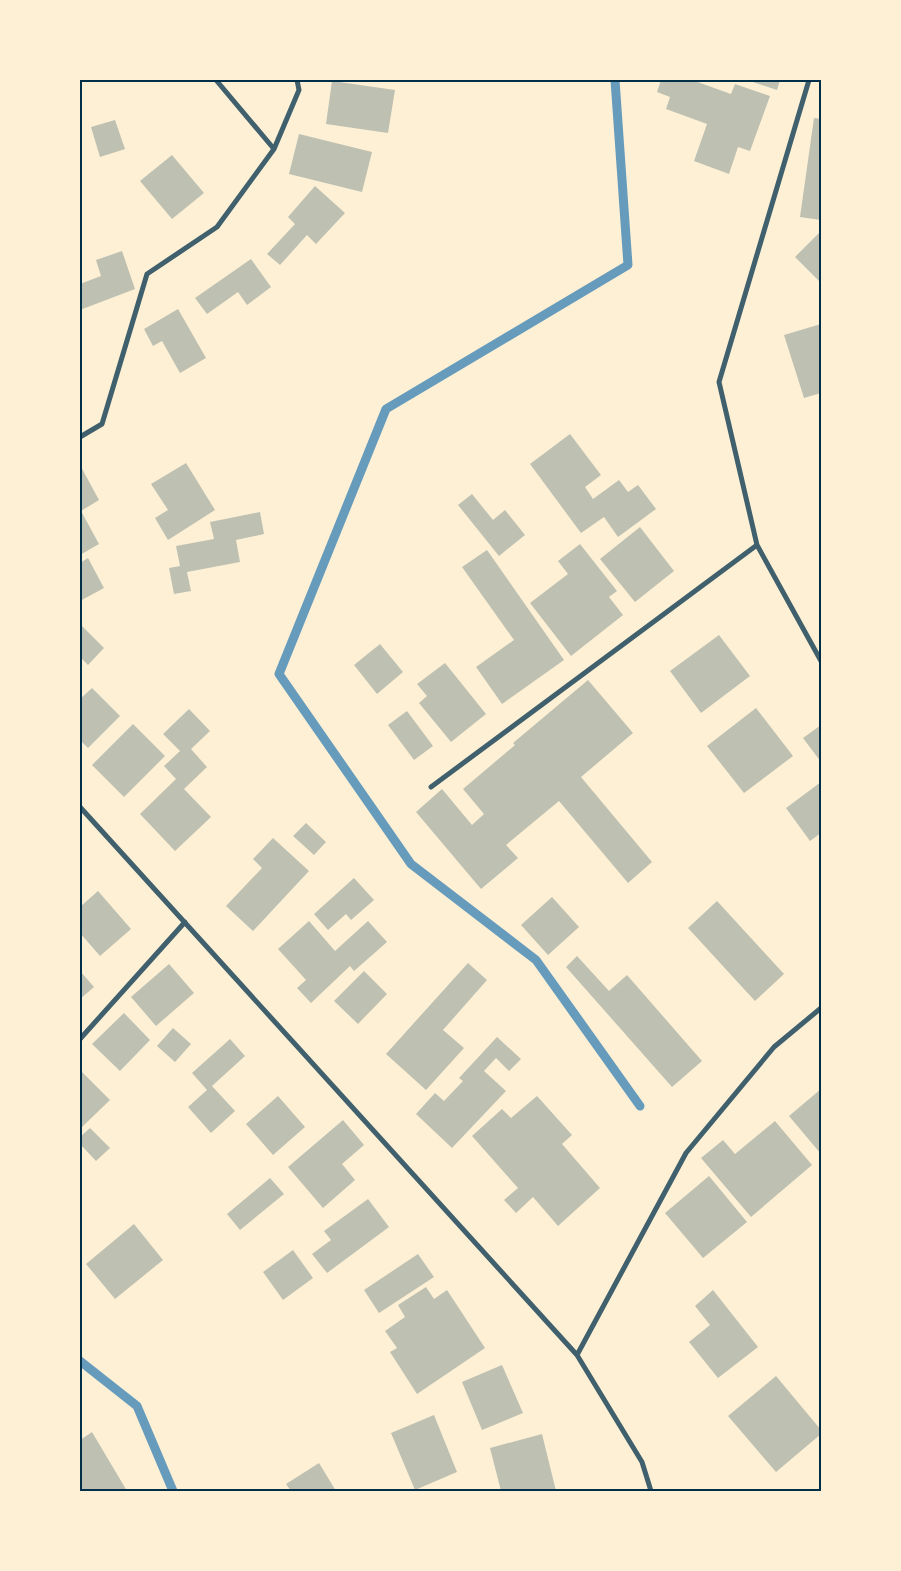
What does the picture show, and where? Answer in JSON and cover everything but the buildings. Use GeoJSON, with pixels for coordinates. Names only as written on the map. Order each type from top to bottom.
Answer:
{"type":"FeatureCollection","features":[{"type":"Feature","properties":{"kind":"street"},"geometry":{"type":"LineString","coordinates":[[216,80],[274,149]]}},
{"type":"Feature","properties":{"kind":"street"},"geometry":{"type":"LineString","coordinates":[[80,437],[102,424],[147,274],[217,227],[274,149],[299,90],[297,80]]}},
{"type":"Feature","properties":{"kind":"street"},"geometry":{"type":"LineString","coordinates":[[809,80],[719,382],[757,545],[821,661]]}},
{"type":"Feature","properties":{"kind":"street"},"geometry":{"type":"LineString","coordinates":[[431,787],[757,545]]}},
{"type":"Feature","properties":{"kind":"street"},"geometry":{"type":"LineString","coordinates":[[80,807],[577,1355],[642,1462],[650,1491]]}},
{"type":"Feature","properties":{"kind":"street"},"geometry":{"type":"LineString","coordinates":[[80,1039],[184,922]]}},
{"type":"Feature","properties":{"kind":"street"},"geometry":{"type":"LineString","coordinates":[[577,1355],[686,1152],[774,1047],[821,1008]]}},
{"type":"Feature","properties":{"kind":"waterway"},"geometry":{"type":"LineString","coordinates":[[615,80],[628,265],[386,409],[279,674],[411,864],[536,960],[640,1106]]}},
{"type":"Feature","properties":{"kind":"waterway"},"geometry":{"type":"LineString","coordinates":[[80,1361],[137,1406],[173,1491]]}}]}
